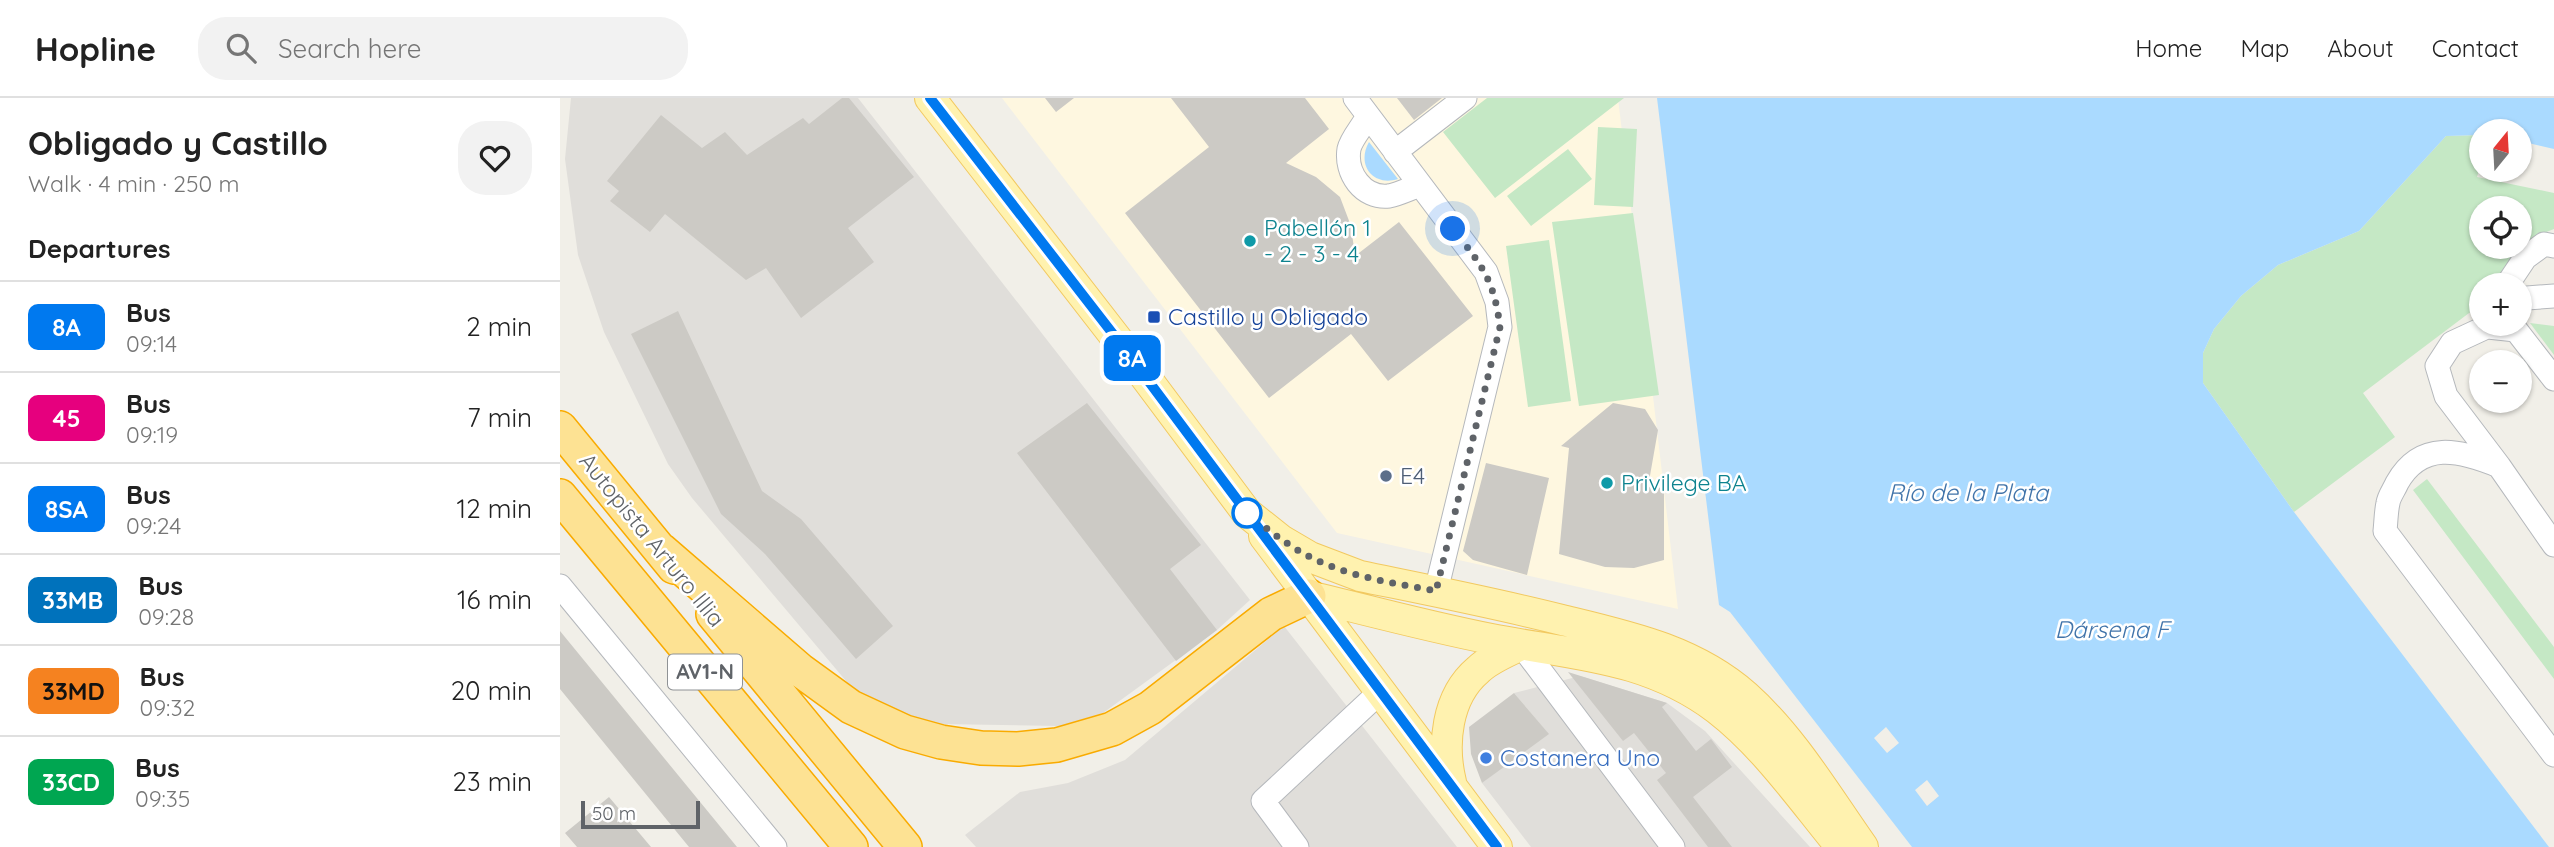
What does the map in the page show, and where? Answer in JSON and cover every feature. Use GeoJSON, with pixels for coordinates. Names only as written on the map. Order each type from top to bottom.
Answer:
{"type":"FeatureCollection","features":[{"type":"Feature","properties":{"kind":"highway","name":"Autopista Arturo Illia"},"geometry":{"type":"LineString","coordinates":[[560,428],[905,847]]}},
{"type":"Feature","properties":{"kind":"highway","name":"Autopista Arturo Illia"},"geometry":{"type":"LineString","coordinates":[[560,496],[851,847]]}},
{"type":"Feature","properties":{"kind":"highway"},"geometry":{"type":"LineString","coordinates":[[661,550],[800,670],[851,707],[905,733],[981,748],[1047,746],[1112,729],[1150,708],[1271,614],[1309,596]]}},
{"type":"Feature","properties":{"kind":"main road"},"geometry":{"type":"LineString","coordinates":[[930,98],[1120,343],[1497,847]]}},
{"type":"Feature","properties":{"kind":"main road"},"geometry":{"type":"LineString","coordinates":[[1247,513],[1281,540],[1310,557],[1360,576],[1476,598],[1654,643],[1689,658],[1747,696],[1774,725],[1863,847]]}},
{"type":"Feature","properties":{"kind":"main road"},"geometry":{"type":"LineString","coordinates":[[1309,596],[1521,645],[1621,662],[1671,680],[1719,710],[1755,744],[1841,847]]}},
{"type":"Feature","properties":{"kind":"main road"},"geometry":{"type":"LineString","coordinates":[[1453,788],[1447,764],[1446,738],[1451,713],[1462,690],[1477,670],[1521,645]]}},
{"type":"Feature","properties":{"kind":"street"},"geometry":{"type":"LineString","coordinates":[[1354,98],[1486,272],[1497,302],[1500,327],[1436,591]]}},
{"type":"Feature","properties":{"kind":"street"},"geometry":{"type":"LineString","coordinates":[[1395,152],[1465,98]]}},
{"type":"Feature","properties":{"kind":"street"},"geometry":{"type":"LineString","coordinates":[[1368,116],[1349,147],[1349,166],[1356,182],[1371,193],[1388,196],[1420,185]]}},
{"type":"Feature","properties":{"kind":"street"},"geometry":{"type":"LineString","coordinates":[[2515,273],[2525,258],[2544,244],[2554,246]]}},
{"type":"Feature","properties":{"kind":"street"},"geometry":{"type":"LineString","coordinates":[[2532,298],[2554,296]]}},
{"type":"Feature","properties":{"kind":"street"},"geometry":{"type":"LineString","coordinates":[[2469,335],[2452,343],[2437,366],[2446,396],[2554,545]]}},
{"type":"Feature","properties":{"kind":"street"},"geometry":{"type":"LineString","coordinates":[[2521,336],[2554,379]]}},
{"type":"Feature","properties":{"kind":"street"},"geometry":{"type":"LineString","coordinates":[[2499,466],[2475,456],[2454,452],[2424,454],[2403,472],[2388,501],[2385,531],[2554,755]]}},
{"type":"Feature","properties":{"kind":"street"},"geometry":{"type":"LineString","coordinates":[[560,586],[775,847]]}},
{"type":"Feature","properties":{"kind":"street"},"geometry":{"type":"LineString","coordinates":[[1521,645],[1673,847]]}},
{"type":"Feature","properties":{"kind":"street"},"geometry":{"type":"LineString","coordinates":[[1297,847],[1263,802],[1381,691]]}},
{"type":"Feature","properties":{"kind":"shaded area"},"geometry":{"type":"Polygon","coordinates":[[[571,98],[858,98],[1250,600],[1217,630],[1103,713],[1060,726],[939,724],[893,712],[857,694],[692,498],[668,464],[604,332],[578,255],[565,159],[571,98]]]}},
{"type":"Feature","properties":{"kind":"shaded area"},"geometry":{"type":"Polygon","coordinates":[[[1002,98],[1618,98],[1678,609],[1337,533],[1002,98]]]}},
{"type":"Feature","properties":{"kind":"shaded area"},"geometry":{"type":"Polygon","coordinates":[[[1284,626],[1457,847],[976,847],[965,835],[1020,792],[1068,783],[1125,760],[1284,626]]]}},
{"type":"Feature","properties":{"kind":"shaded area"},"geometry":{"type":"Polygon","coordinates":[[[1580,676],[1667,703],[1705,731],[1810,847],[1531,847],[1482,783],[1547,732],[1514,693],[1580,676]]]}},
{"type":"Feature","properties":{"kind":"green space"},"geometry":{"type":"Polygon","coordinates":[[[1487,98],[1624,98],[1495,198],[1443,132],[1487,98]]]}},
{"type":"Feature","properties":{"kind":"green space"},"geometry":{"type":"Polygon","coordinates":[[[1598,127],[1637,129],[1633,207],[1594,205],[1598,127]]]}},
{"type":"Feature","properties":{"kind":"green space"},"geometry":{"type":"Polygon","coordinates":[[[2469,135],[2469,182],[2501,182],[2554,193],[2554,229],[2532,239],[2532,196],[2469,196],[2469,259],[2516,259],[2504,273],[2469,273],[2469,313],[2363,393],[2395,437],[2294,512],[2203,383],[2203,353],[2214,329],[2241,296],[2278,265],[2359,231],[2446,136],[2469,135]]]}},
{"type":"Feature","properties":{"kind":"green space"},"geometry":{"type":"Polygon","coordinates":[[[1568,149],[1592,179],[1531,226],[1507,196],[1568,149]]]}},
{"type":"Feature","properties":{"kind":"green space"},"geometry":{"type":"Polygon","coordinates":[[[1633,213],[1659,395],[1579,406],[1552,222],[1633,213]]]}},
{"type":"Feature","properties":{"kind":"green space"},"geometry":{"type":"Polygon","coordinates":[[[1549,240],[1571,401],[1528,407],[1506,246],[1549,240]]]}},
{"type":"Feature","properties":{"kind":"green space"},"geometry":{"type":"Polygon","coordinates":[[[2532,323],[2554,326],[2554,355],[2532,326],[2532,323]]]}},
{"type":"Feature","properties":{"kind":"green space"},"geometry":{"type":"Polygon","coordinates":[[[2427,479],[2554,647],[2554,679],[2413,490],[2427,479]]]}},
{"type":"Feature","properties":{"kind":"water","name":"Río de la Plata"},"geometry":{"type":"Polygon","coordinates":[[[1657,98],[2554,98],[2554,149],[2532,144],[2532,119],[2469,119],[2469,135],[2446,136],[2359,231],[2278,265],[2241,296],[2214,329],[2203,353],[2203,383],[2294,512],[2549,847],[1912,847],[1730,612],[1719,605],[1657,98]]]}},
{"type":"Feature","properties":{"kind":"water"},"geometry":{"type":"Polygon","coordinates":[[[1369,142],[1398,179],[1381,180],[1369,172],[1365,151],[1369,142]]]}},
{"type":"Feature","properties":{"kind":"pier"},"geometry":{"type":"Polygon","coordinates":[[[1886,727],[1899,743],[1887,753],[1874,738],[1886,727]]]}},
{"type":"Feature","properties":{"kind":"pier"},"geometry":{"type":"Polygon","coordinates":[[[1927,780],[1939,796],[1927,806],[1915,790],[1927,780]]]}},
{"type":"Feature","properties":{"kind":"building"},"geometry":{"type":"Polygon","coordinates":[[[842,98],[849,98],[914,177],[848,228],[874,262],[801,318],[766,268],[746,280],[665,214],[650,232],[610,201],[619,191],[607,181],[661,115],[702,148],[725,132],[747,155],[803,118],[809,124],[842,98]]]}},
{"type":"Feature","properties":{"kind":"building"},"geometry":{"type":"Polygon","coordinates":[[[1045,98],[1074,98],[1056,112],[1045,98]]]}},
{"type":"Feature","properties":{"kind":"building","name":"Pabellón 1 - 2 - 3 - 4"},"geometry":{"type":"Polygon","coordinates":[[[1171,98],[1305,98],[1329,129],[1286,163],[1316,177],[1340,197],[1351,226],[1355,256],[1399,222],[1473,316],[1388,381],[1351,334],[1269,398],[1125,213],[1209,147],[1171,98]]]}},
{"type":"Feature","properties":{"kind":"building"},"geometry":{"type":"Polygon","coordinates":[[[1397,98],[1442,98],[1414,120],[1397,98]]]}},
{"type":"Feature","properties":{"kind":"building"},"geometry":{"type":"Polygon","coordinates":[[[678,311],[762,491],[801,519],[893,626],[856,659],[765,554],[721,514],[631,334],[678,311]]]}},
{"type":"Feature","properties":{"kind":"building"},"geometry":{"type":"Polygon","coordinates":[[[1087,403],[1201,545],[1170,569],[1217,630],[1176,661],[1017,453],[1087,403]]]}},
{"type":"Feature","properties":{"kind":"building","name":"Privilege BA"},"geometry":{"type":"Polygon","coordinates":[[[1613,403],[1645,409],[1658,430],[1648,487],[1664,488],[1664,560],[1634,568],[1605,567],[1559,554],[1569,448],[1561,446],[1613,403]]]}},
{"type":"Feature","properties":{"kind":"building"},"geometry":{"type":"Polygon","coordinates":[[[1486,463],[1549,478],[1527,575],[1473,560],[1463,551],[1486,463]]]}},
{"type":"Feature","properties":{"kind":"building"},"geometry":{"type":"Polygon","coordinates":[[[560,631],[737,847],[689,847],[560,689],[560,631]]]}},
{"type":"Feature","properties":{"kind":"building"},"geometry":{"type":"Polygon","coordinates":[[[1568,672],[1667,703],[1662,707],[1696,751],[1711,739],[1732,767],[1693,797],[1732,847],[1708,847],[1657,780],[1666,773],[1634,733],[1623,741],[1568,672]]]}},
{"type":"Feature","properties":{"kind":"building"},"geometry":{"type":"Polygon","coordinates":[[[1514,693],[1549,734],[1482,783],[1471,754],[1469,727],[1514,693]]]}},
{"type":"Feature","properties":{"kind":"building"},"geometry":{"type":"Polygon","coordinates":[[[609,797],[651,847],[577,847],[565,833],[609,797]]]}},
{"type":"Feature","properties":{"kind":"bus line","name":"8A"},"geometry":{"type":"LineString","coordinates":[[930,98],[1120,343],[1497,847]]}},
{"type":"Feature","properties":{"kind":"place","name":"Pabellón 1 - 2 - 3 - 4"},"geometry":{"type":"Point","coordinates":[1250,241]}},
{"type":"Feature","properties":{"kind":"place","name":"Castillo y Obligado"},"geometry":{"type":"Point","coordinates":[1154,317]}},
{"type":"Feature","properties":{"kind":"place","name":"E4"},"geometry":{"type":"Point","coordinates":[1386,476]}},
{"type":"Feature","properties":{"kind":"place","name":"Privilege BA"},"geometry":{"type":"Point","coordinates":[1607,483]}},
{"type":"Feature","properties":{"kind":"place","name":"Costanera Uno"},"geometry":{"type":"Point","coordinates":[1486,758]}},
{"type":"Feature","properties":{"kind":"route"},"geometry":{"type":"LineString","coordinates":[[1247,513],[1281,540],[1310,557],[1360,576],[1436,591],[1500,327],[1497,302],[1486,272],[1453,229]]}},
{"type":"Feature","properties":{"kind":"water label","name":"Dársena F"},"geometry":{"type":"Point","coordinates":[2112,630]}}]}
